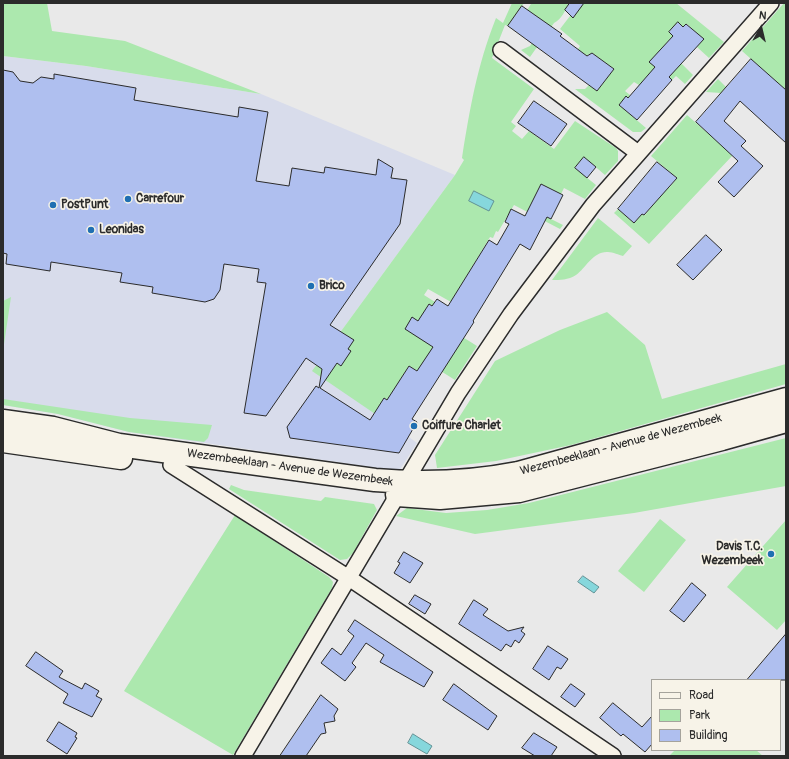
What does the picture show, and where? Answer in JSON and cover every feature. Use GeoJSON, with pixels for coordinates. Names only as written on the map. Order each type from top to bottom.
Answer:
{"type":"FeatureCollection","features":[{"type":"Feature","properties":{"kind":"main road","name":"Wezembeeklaan - Avenue de Wezembeek"},"geometry":{"type":"LineString","coordinates":[[3,441],[171,465],[402,489],[518,473],[786,399]]}},
{"type":"Feature","properties":{"kind":"main road","name":"Wezembeeklaan - Avenue de Wezembeek"},"geometry":{"type":"LineString","coordinates":[[3,421],[53,428],[119,445],[375,480],[402,489],[440,498],[519,491],[715,441],[786,421]]}},
{"type":"Feature","properties":{"kind":"street"},"geometry":{"type":"LineString","coordinates":[[243,756],[458,394],[511,314],[593,205],[771,3]]}},
{"type":"Feature","properties":{"kind":"street"},"geometry":{"type":"LineString","coordinates":[[501,50],[638,153]]}},
{"type":"Feature","properties":{"kind":"street"},"geometry":{"type":"LineString","coordinates":[[171,465],[349,578],[613,756]]}},
{"type":"Feature","properties":{"kind":"shaded area"},"geometry":{"type":"Polygon","coordinates":[[[3,56],[86,66],[261,94],[455,175],[315,367],[417,443],[399,471],[129,432],[58,414],[3,405],[3,56]]]}},
{"type":"Feature","properties":{"kind":"green space"},"geometry":{"type":"Polygon","coordinates":[[[3,3],[47,3],[52,31],[125,41],[261,94],[86,66],[3,56],[3,3]]]}},
{"type":"Feature","properties":{"kind":"green space"},"geometry":{"type":"Polygon","coordinates":[[[512,3],[524,3],[508,26],[505,25],[492,58],[534,89],[511,122],[516,126],[512,131],[522,139],[529,131],[554,149],[575,121],[616,148],[618,151],[618,161],[605,175],[584,157],[575,168],[596,185],[585,199],[564,188],[561,194],[541,184],[529,208],[563,225],[560,229],[514,205],[498,232],[496,231],[493,238],[490,237],[451,302],[428,289],[424,295],[435,302],[432,307],[429,304],[425,310],[445,326],[477,346],[455,380],[428,363],[421,373],[409,366],[393,391],[402,409],[384,398],[384,420],[312,371],[455,175],[464,160],[462,158],[475,87],[489,36],[496,18],[503,23],[512,3]]]}},
{"type":"Feature","properties":{"kind":"green space"},"geometry":{"type":"Polygon","coordinates":[[[530,3],[570,3],[530,57],[521,50],[530,46],[546,23],[527,10],[531,4],[530,3]]]}},
{"type":"Feature","properties":{"kind":"green space"},"geometry":{"type":"Polygon","coordinates":[[[580,3],[676,3],[724,42],[709,58],[697,47],[703,39],[687,24],[683,27],[678,23],[669,32],[675,38],[673,40],[671,38],[664,46],[693,75],[685,84],[676,76],[672,80],[657,67],[639,85],[634,82],[625,91],[630,95],[628,98],[626,97],[619,105],[646,128],[641,132],[633,132],[575,89],[585,89],[589,85],[597,91],[614,69],[592,53],[590,55],[589,54],[581,64],[578,62],[570,71],[566,68],[579,50],[578,49],[580,46],[560,29],[580,3]]]}},
{"type":"Feature","properties":{"kind":"green space"},"geometry":{"type":"Polygon","coordinates":[[[784,3],[786,3],[786,90],[742,51],[784,3]]]}},
{"type":"Feature","properties":{"kind":"green space"},"geometry":{"type":"Polygon","coordinates":[[[718,79],[726,87],[721,93],[706,92],[718,79]]]}},
{"type":"Feature","properties":{"kind":"green space"},"geometry":{"type":"Polygon","coordinates":[[[687,115],[733,155],[649,244],[614,213],[618,209],[634,223],[642,214],[645,215],[664,191],[663,183],[669,188],[677,178],[651,156],[687,115]]]}},
{"type":"Feature","properties":{"kind":"green space"},"geometry":{"type":"Polygon","coordinates":[[[598,218],[632,246],[623,256],[610,252],[598,254],[573,277],[561,280],[552,280],[598,218]]]}},
{"type":"Feature","properties":{"kind":"green space"},"geometry":{"type":"Polygon","coordinates":[[[11,297],[3,351],[3,301],[11,297]]]}},
{"type":"Feature","properties":{"kind":"green space"},"geometry":{"type":"Polygon","coordinates":[[[607,312],[645,345],[662,399],[786,364],[786,384],[571,445],[496,461],[437,468],[435,455],[495,361],[560,330],[607,312]]]}},
{"type":"Feature","properties":{"kind":"green space"},"geometry":{"type":"Polygon","coordinates":[[[3,399],[130,418],[212,425],[208,438],[204,442],[129,432],[58,414],[3,405],[3,399]]]}},
{"type":"Feature","properties":{"kind":"green space"},"geometry":{"type":"Polygon","coordinates":[[[786,438],[786,486],[634,513],[475,534],[396,516],[407,508],[446,513],[487,510],[529,503],[786,438]]]}},
{"type":"Feature","properties":{"kind":"green space"},"geometry":{"type":"Polygon","coordinates":[[[231,485],[244,490],[321,501],[325,497],[374,504],[377,510],[353,553],[347,559],[340,560],[229,489],[231,485]]]}},
{"type":"Feature","properties":{"kind":"green space"},"geometry":{"type":"Polygon","coordinates":[[[235,515],[329,577],[333,582],[332,588],[233,755],[124,691],[235,515]]]}},
{"type":"Feature","properties":{"kind":"green space"},"geometry":{"type":"Polygon","coordinates":[[[660,519],[686,540],[644,592],[618,571],[660,519]]]}},
{"type":"Feature","properties":{"kind":"green space","name":"Davis T.C. Wezembeek"},"geometry":{"type":"Polygon","coordinates":[[[786,520],[786,620],[777,630],[727,587],[786,520]]]}},
{"type":"Feature","properties":{"kind":"green space"},"geometry":{"type":"Polygon","coordinates":[[[674,751],[757,751],[763,756],[669,756],[674,751]]]}},
{"type":"Feature","properties":{"kind":"water"},"geometry":{"type":"Polygon","coordinates":[[[474,191],[494,201],[489,211],[469,201],[474,191]]]}},
{"type":"Feature","properties":{"kind":"water"},"geometry":{"type":"Polygon","coordinates":[[[583,576],[599,587],[594,593],[578,582],[583,576]]]}},
{"type":"Feature","properties":{"kind":"water"},"geometry":{"type":"Polygon","coordinates":[[[413,734],[432,746],[427,754],[408,743],[413,734]]]}},
{"type":"Feature","properties":{"kind":"building"},"geometry":{"type":"Polygon","coordinates":[[[570,3],[584,3],[573,18],[565,10],[570,3]]]}},
{"type":"Feature","properties":{"kind":"building"},"geometry":{"type":"Polygon","coordinates":[[[522,6],[562,34],[560,36],[587,56],[592,53],[614,69],[597,91],[508,26],[522,6]]]}},
{"type":"Feature","properties":{"kind":"building"},"geometry":{"type":"Polygon","coordinates":[[[678,22],[683,27],[686,24],[704,39],[669,77],[672,80],[637,120],[619,105],[626,96],[628,98],[655,67],[649,62],[673,36],[669,32],[678,22]]]}},
{"type":"Feature","properties":{"kind":"building"},"geometry":{"type":"Polygon","coordinates":[[[751,59],[786,90],[786,143],[740,101],[724,121],[746,141],[741,146],[763,166],[734,197],[718,182],[738,161],[696,122],[751,59]]]}},
{"type":"Feature","properties":{"kind":"building"},"geometry":{"type":"Polygon","coordinates":[[[3,70],[13,72],[20,81],[33,83],[41,77],[54,79],[54,74],[136,88],[134,100],[238,117],[239,107],[268,112],[256,181],[289,186],[292,168],[324,173],[325,167],[376,175],[378,159],[393,168],[391,178],[407,180],[400,224],[330,325],[354,340],[348,349],[351,351],[341,366],[337,363],[320,388],[370,420],[384,398],[387,400],[409,366],[417,371],[433,347],[405,329],[412,317],[418,321],[429,304],[432,306],[437,299],[448,306],[489,240],[497,245],[509,224],[505,222],[511,209],[525,216],[541,184],[563,195],[551,219],[547,217],[530,250],[520,244],[473,321],[474,322],[412,419],[417,422],[399,453],[290,438],[287,427],[316,386],[319,388],[322,369],[306,358],[266,416],[244,413],[266,283],[257,282],[259,269],[224,264],[220,290],[214,299],[205,302],[152,293],[153,287],[120,282],[122,273],[51,262],[50,271],[6,264],[7,254],[3,253],[3,70]]]}},
{"type":"Feature","properties":{"kind":"building"},"geometry":{"type":"Polygon","coordinates":[[[534,101],[567,124],[551,146],[518,123],[534,101]]]}},
{"type":"Feature","properties":{"kind":"building"},"geometry":{"type":"Polygon","coordinates":[[[584,157],[596,167],[587,178],[575,168],[584,157]]]}},
{"type":"Feature","properties":{"kind":"building"},"geometry":{"type":"Polygon","coordinates":[[[657,162],[677,178],[644,215],[642,214],[634,223],[618,209],[657,162]]]}},
{"type":"Feature","properties":{"kind":"building"},"geometry":{"type":"Polygon","coordinates":[[[706,235],[722,250],[693,280],[677,265],[706,235]]]}},
{"type":"Feature","properties":{"kind":"building"},"geometry":{"type":"Polygon","coordinates":[[[404,552],[423,563],[410,583],[394,573],[404,552]]]}},
{"type":"Feature","properties":{"kind":"building"},"geometry":{"type":"Polygon","coordinates":[[[692,583],[706,595],[684,622],[670,611],[692,583]]]}},
{"type":"Feature","properties":{"kind":"building"},"geometry":{"type":"Polygon","coordinates":[[[415,595],[431,604],[425,614],[409,604],[415,595]]]}},
{"type":"Feature","properties":{"kind":"building"},"geometry":{"type":"Polygon","coordinates":[[[474,600],[488,609],[483,615],[508,631],[524,627],[521,631],[525,634],[519,643],[515,640],[511,647],[506,644],[501,651],[459,624],[474,600]]]}},
{"type":"Feature","properties":{"kind":"building"},"geometry":{"type":"Polygon","coordinates":[[[355,620],[433,672],[424,687],[380,662],[384,655],[366,643],[352,663],[356,667],[345,681],[321,663],[332,648],[341,655],[354,636],[348,631],[355,620]]]}},
{"type":"Feature","properties":{"kind":"building"},"geometry":{"type":"Polygon","coordinates":[[[786,634],[786,680],[748,679],[786,634]]]}},
{"type":"Feature","properties":{"kind":"building"},"geometry":{"type":"Polygon","coordinates":[[[548,646],[568,659],[561,669],[557,667],[549,680],[533,669],[548,646]]]}},
{"type":"Feature","properties":{"kind":"building"},"geometry":{"type":"Polygon","coordinates":[[[36,652],[63,671],[59,677],[82,689],[85,683],[99,691],[96,696],[102,699],[92,717],[63,703],[68,694],[26,666],[36,652]]]}},
{"type":"Feature","properties":{"kind":"building"},"geometry":{"type":"Polygon","coordinates":[[[454,684],[497,716],[488,730],[443,700],[454,684]]]}},
{"type":"Feature","properties":{"kind":"building"},"geometry":{"type":"Polygon","coordinates":[[[571,684],[585,694],[575,707],[561,697],[571,684]]]}},
{"type":"Feature","properties":{"kind":"building"},"geometry":{"type":"Polygon","coordinates":[[[321,695],[338,709],[334,716],[335,721],[324,723],[326,733],[321,734],[306,756],[280,756],[321,695]]]}},
{"type":"Feature","properties":{"kind":"building"},"geometry":{"type":"Polygon","coordinates":[[[613,703],[642,727],[651,717],[651,745],[645,752],[623,734],[621,736],[600,718],[613,703]]]}},
{"type":"Feature","properties":{"kind":"building"},"geometry":{"type":"Polygon","coordinates":[[[59,722],[77,733],[75,737],[77,738],[67,754],[47,741],[59,722]]]}},
{"type":"Feature","properties":{"kind":"building"},"geometry":{"type":"Polygon","coordinates":[[[534,733],[557,747],[551,756],[535,756],[522,748],[534,733]]]}},
{"type":"Feature","properties":{"kind":"place","name":"Carrefour"},"geometry":{"type":"Point","coordinates":[128,199]}},
{"type":"Feature","properties":{"kind":"place","name":"PostPunt"},"geometry":{"type":"Point","coordinates":[53,205]}},
{"type":"Feature","properties":{"kind":"place","name":"Leonidas"},"geometry":{"type":"Point","coordinates":[91,230]}},
{"type":"Feature","properties":{"kind":"place","name":"Brico"},"geometry":{"type":"Point","coordinates":[311,286]}},
{"type":"Feature","properties":{"kind":"place","name":"Coiffure Charlet"},"geometry":{"type":"Point","coordinates":[414,426]}},
{"type":"Feature","properties":{"kind":"place","name":"Davis T.C. Wezembeek"},"geometry":{"type":"Point","coordinates":[771,554]}}]}
